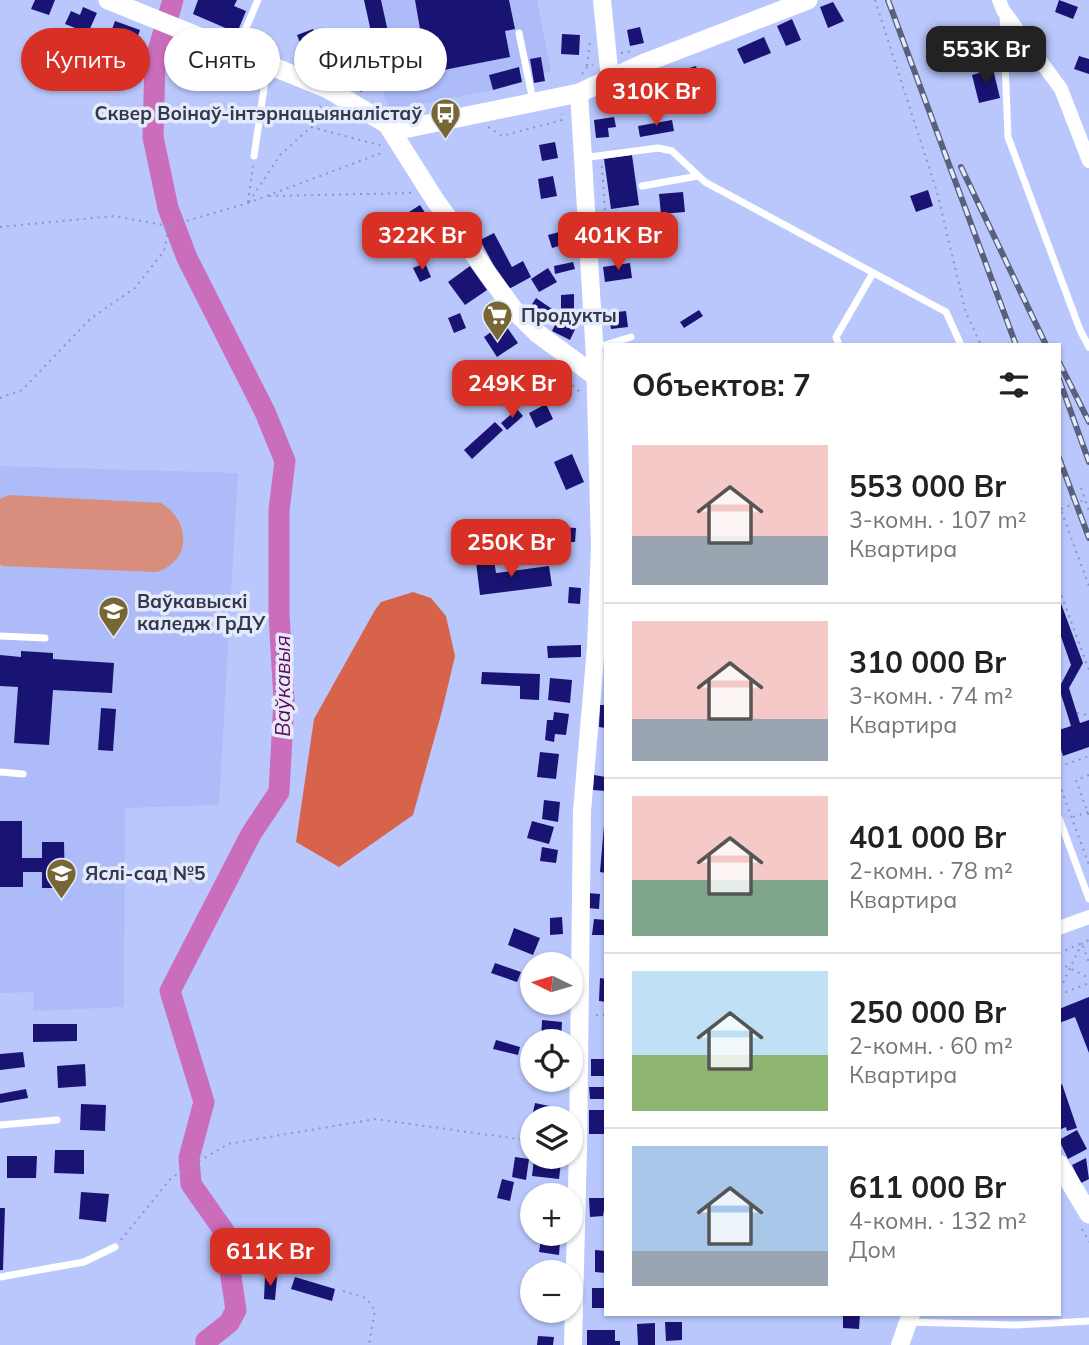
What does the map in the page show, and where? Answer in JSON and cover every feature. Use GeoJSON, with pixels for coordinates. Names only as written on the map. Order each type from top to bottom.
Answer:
{"type":"FeatureCollection","features":[{"type":"Feature","properties":{"kind":"main road"},"geometry":{"type":"LineString","coordinates":[[108,0],[173,28]]}},
{"type":"Feature","properties":{"kind":"main road"},"geometry":{"type":"LineString","coordinates":[[394,131],[579,93],[647,62],[802,2]]}},
{"type":"Feature","properties":{"kind":"main road"},"geometry":{"type":"LineString","coordinates":[[280,69],[359,105],[394,131],[435,200],[514,310],[537,333],[601,380]]}},
{"type":"Feature","properties":{"kind":"main road"},"geometry":{"type":"LineString","coordinates":[[1061,1167],[1089,1214]]}},
{"type":"Feature","properties":{"kind":"street"},"geometry":{"type":"LineString","coordinates":[[602,0],[610,79]]}},
{"type":"Feature","properties":{"kind":"street"},"geometry":{"type":"LineString","coordinates":[[1001,5],[1062,89],[1089,161]]}},
{"type":"Feature","properties":{"kind":"street"},"geometry":{"type":"LineString","coordinates":[[573,1345],[581,835],[596,647],[600,548],[601,380],[595,348],[579,93]]}},
{"type":"Feature","properties":{"kind":"street"},"geometry":{"type":"LineString","coordinates":[[1061,927],[1089,917]]}},
{"type":"Feature","properties":{"kind":"street"},"geometry":{"type":"LineString","coordinates":[[900,1345],[910,1318]]}},
{"type":"Feature","properties":{"kind":"lane"},"geometry":{"type":"LineString","coordinates":[[246,28],[258,0]]}},
{"type":"Feature","properties":{"kind":"lane"},"geometry":{"type":"LineString","coordinates":[[1001,5],[1008,137],[1080,330],[1089,347]]}},
{"type":"Feature","properties":{"kind":"lane"},"geometry":{"type":"LineString","coordinates":[[519,33],[533,102]]}},
{"type":"Feature","properties":{"kind":"lane"},"geometry":{"type":"LineString","coordinates":[[254,156],[264,91]]}},
{"type":"Feature","properties":{"kind":"lane"},"geometry":{"type":"LineString","coordinates":[[582,158],[658,148],[672,151],[698,176],[946,312],[960,343]]}},
{"type":"Feature","properties":{"kind":"lane"},"geometry":{"type":"LineString","coordinates":[[642,186],[698,176]]}},
{"type":"Feature","properties":{"kind":"lane"},"geometry":{"type":"LineString","coordinates":[[838,343],[836,337],[873,273]]}},
{"type":"Feature","properties":{"kind":"lane"},"geometry":{"type":"LineString","coordinates":[[611,343],[631,337]]}},
{"type":"Feature","properties":{"kind":"lane"},"geometry":{"type":"LineString","coordinates":[[595,348],[604,345]]}},
{"type":"Feature","properties":{"kind":"lane"},"geometry":{"type":"LineString","coordinates":[[0,636],[45,638]]}},
{"type":"Feature","properties":{"kind":"lane"},"geometry":{"type":"LineString","coordinates":[[0,772],[23,774]]}},
{"type":"Feature","properties":{"kind":"lane"},"geometry":{"type":"LineString","coordinates":[[1061,823],[1089,900]]}},
{"type":"Feature","properties":{"kind":"lane"},"geometry":{"type":"LineString","coordinates":[[0,1125],[57,1120]]}},
{"type":"Feature","properties":{"kind":"lane"},"geometry":{"type":"LineString","coordinates":[[0,1277],[83,1262],[115,1247]]}},
{"type":"Feature","properties":{"kind":"lane"},"geometry":{"type":"LineString","coordinates":[[910,1318],[1015,1325],[1089,1321]]}},
{"type":"Feature","properties":{"kind":"path"},"geometry":{"type":"LineString","coordinates":[[875,0],[937,192],[966,313],[980,343]]}},
{"type":"Feature","properties":{"kind":"path"},"geometry":{"type":"LineString","coordinates":[[587,67],[591,33]]}},
{"type":"Feature","properties":{"kind":"path"},"geometry":{"type":"LineString","coordinates":[[248,203],[280,155],[311,127],[324,99]]}},
{"type":"Feature","properties":{"kind":"path"},"geometry":{"type":"LineString","coordinates":[[0,227],[114,216],[169,226],[248,203],[393,149],[311,127]]}},
{"type":"Feature","properties":{"kind":"path"},"geometry":{"type":"LineString","coordinates":[[248,203],[254,156]]}},
{"type":"Feature","properties":{"kind":"path"},"geometry":{"type":"LineString","coordinates":[[267,196],[421,193]]}},
{"type":"Feature","properties":{"kind":"path"},"geometry":{"type":"LineString","coordinates":[[0,398],[22,390],[90,319],[135,288],[163,251],[169,226]]}},
{"type":"Feature","properties":{"kind":"path"},"geometry":{"type":"LineString","coordinates":[[1081,488],[1089,511]]}},
{"type":"Feature","properties":{"kind":"path"},"geometry":{"type":"LineString","coordinates":[[1085,500],[1061,509],[1089,586]]}},
{"type":"Feature","properties":{"kind":"path"},"geometry":{"type":"LineString","coordinates":[[1061,594],[1089,670]]}},
{"type":"Feature","properties":{"kind":"path"},"geometry":{"type":"LineString","coordinates":[[1061,710],[1065,711]]}},
{"type":"Feature","properties":{"kind":"path"},"geometry":{"type":"LineString","coordinates":[[1077,713],[1089,715]]}},
{"type":"Feature","properties":{"kind":"path"},"geometry":{"type":"LineString","coordinates":[[1061,766],[1089,756]]}},
{"type":"Feature","properties":{"kind":"path"},"geometry":{"type":"LineString","coordinates":[[1072,818],[1089,813],[1076,780],[1089,775]]}},
{"type":"Feature","properties":{"kind":"path"},"geometry":{"type":"LineString","coordinates":[[1061,789],[1089,865]]}},
{"type":"Feature","properties":{"kind":"path"},"geometry":{"type":"LineString","coordinates":[[1061,804],[1066,803]]}},
{"type":"Feature","properties":{"kind":"path"},"geometry":{"type":"LineString","coordinates":[[1061,952],[1089,940]]}},
{"type":"Feature","properties":{"kind":"path"},"geometry":{"type":"LineString","coordinates":[[1082,943],[1089,963]]}},
{"type":"Feature","properties":{"kind":"path"},"geometry":{"type":"LineString","coordinates":[[1061,985],[1082,943]]}},
{"type":"Feature","properties":{"kind":"path"},"geometry":{"type":"LineString","coordinates":[[1061,963],[1089,978]]}},
{"type":"Feature","properties":{"kind":"path"},"geometry":{"type":"LineString","coordinates":[[1061,990],[1066,992],[1089,983]]}},
{"type":"Feature","properties":{"kind":"path"},"geometry":{"type":"LineString","coordinates":[[115,1247],[171,1178],[228,1144],[375,1119],[520,1139]]}},
{"type":"Feature","properties":{"kind":"path"},"geometry":{"type":"LineString","coordinates":[[343,1291],[366,1298],[375,1310],[369,1345]]}},
{"type":"Feature","properties":{"kind":"shaded area"},"geometry":{"type":"Polygon","coordinates":[[[364,0],[537,0],[551,71],[544,73],[541,57],[531,59],[531,66],[489,75],[493,90],[392,110],[384,91],[447,91],[447,28],[370,28],[364,0]]]}},
{"type":"Feature","properties":{"kind":"shaded area","name":"Ваўкавыскі каледж ГрДУ"},"geometry":{"type":"Polygon","coordinates":[[[0,466],[238,473],[219,805],[125,808],[124,1007],[33,1011],[34,992],[0,993],[0,466]]]}},
{"type":"Feature","properties":{"kind":"shaded area"},"geometry":{"type":"Polygon","coordinates":[[[9,495],[161,503],[178,520],[183,540],[181,550],[168,567],[156,572],[2,566],[0,499],[9,495]]]}},
{"type":"Feature","properties":{"kind":"shaded area"},"geometry":{"type":"Polygon","coordinates":[[[413,592],[431,598],[446,616],[455,656],[442,711],[413,815],[339,867],[296,842],[314,719],[381,602],[413,592]]]}},
{"type":"Feature","properties":{"kind":"building"},"geometry":{"type":"Polygon","coordinates":[[[35,0],[55,0],[49,15],[31,9],[35,0]]]}},
{"type":"Feature","properties":{"kind":"building"},"geometry":{"type":"Polygon","coordinates":[[[198,0],[237,0],[234,6],[246,11],[239,28],[225,28],[193,14],[198,0]]]}},
{"type":"Feature","properties":{"kind":"building"},"geometry":{"type":"Polygon","coordinates":[[[364,0],[381,0],[387,28],[370,28],[364,0]]]}},
{"type":"Feature","properties":{"kind":"building"},"geometry":{"type":"Polygon","coordinates":[[[415,0],[509,0],[515,29],[505,31],[510,57],[447,69],[447,28],[420,28],[415,0]]]}},
{"type":"Feature","properties":{"kind":"building"},"geometry":{"type":"Polygon","coordinates":[[[1059,0],[1078,7],[1073,19],[1055,12],[1059,0]]]}},
{"type":"Feature","properties":{"kind":"building"},"geometry":{"type":"Polygon","coordinates":[[[833,2],[844,21],[828,28],[820,7],[833,2]]]}},
{"type":"Feature","properties":{"kind":"building"},"geometry":{"type":"Polygon","coordinates":[[[83,7],[97,13],[90,28],[75,28],[65,24],[71,11],[80,15],[83,7]]]}},
{"type":"Feature","properties":{"kind":"building"},"geometry":{"type":"Polygon","coordinates":[[[792,19],[801,40],[786,46],[777,26],[792,19]]]}},
{"type":"Feature","properties":{"kind":"building"},"geometry":{"type":"Polygon","coordinates":[[[115,21],[134,28],[112,28],[115,21]]]}},
{"type":"Feature","properties":{"kind":"building"},"geometry":{"type":"Polygon","coordinates":[[[640,27],[644,43],[630,46],[627,30],[640,27]]]}},
{"type":"Feature","properties":{"kind":"building"},"geometry":{"type":"Polygon","coordinates":[[[562,34],[580,35],[579,55],[561,54],[562,34]]]}},
{"type":"Feature","properties":{"kind":"building"},"geometry":{"type":"Polygon","coordinates":[[[764,37],[771,53],[744,64],[737,49],[764,37]]]}},
{"type":"Feature","properties":{"kind":"building"},"geometry":{"type":"Polygon","coordinates":[[[1079,56],[1089,59],[1089,74],[1074,69],[1079,56]]]}},
{"type":"Feature","properties":{"kind":"building"},"geometry":{"type":"Polygon","coordinates":[[[541,57],[545,81],[534,83],[530,59],[541,57]]]}},
{"type":"Feature","properties":{"kind":"building"},"geometry":{"type":"Polygon","coordinates":[[[696,66],[700,80],[672,87],[668,74],[696,66]]]}},
{"type":"Feature","properties":{"kind":"building"},"geometry":{"type":"Polygon","coordinates":[[[519,67],[522,82],[493,90],[489,75],[519,67]]]}},
{"type":"Feature","properties":{"kind":"building"},"geometry":{"type":"Polygon","coordinates":[[[993,69],[1000,98],[979,103],[972,75],[993,69]]]}},
{"type":"Feature","properties":{"kind":"building"},"geometry":{"type":"Polygon","coordinates":[[[614,117],[616,127],[608,128],[609,137],[596,138],[594,120],[614,117]]]}},
{"type":"Feature","properties":{"kind":"building"},"geometry":{"type":"Polygon","coordinates":[[[672,120],[674,131],[640,137],[638,126],[672,120]]]}},
{"type":"Feature","properties":{"kind":"building"},"geometry":{"type":"Polygon","coordinates":[[[555,142],[558,158],[542,161],[539,145],[555,142]]]}},
{"type":"Feature","properties":{"kind":"building"},"geometry":{"type":"Polygon","coordinates":[[[632,155],[639,205],[611,209],[604,159],[632,155]]]}},
{"type":"Feature","properties":{"kind":"building"},"geometry":{"type":"Polygon","coordinates":[[[553,176],[557,196],[541,199],[538,179],[553,176]]]}},
{"type":"Feature","properties":{"kind":"building"},"geometry":{"type":"Polygon","coordinates":[[[928,190],[933,206],[916,212],[910,196],[928,190]]]}},
{"type":"Feature","properties":{"kind":"building"},"geometry":{"type":"Polygon","coordinates":[[[683,192],[685,212],[661,214],[659,194],[683,192]]]}},
{"type":"Feature","properties":{"kind":"building"},"geometry":{"type":"Polygon","coordinates":[[[420,205],[435,228],[417,241],[410,231],[405,235],[400,228],[406,224],[401,217],[420,205]]]}},
{"type":"Feature","properties":{"kind":"building"},"geometry":{"type":"Polygon","coordinates":[[[639,222],[643,243],[617,248],[615,239],[608,240],[606,227],[639,222]]]}},
{"type":"Feature","properties":{"kind":"building"},"geometry":{"type":"Polygon","coordinates":[[[563,231],[566,244],[552,248],[548,235],[563,231]]]}},
{"type":"Feature","properties":{"kind":"building"},"geometry":{"type":"Polygon","coordinates":[[[494,233],[512,267],[523,261],[531,277],[507,290],[480,240],[494,233]]]}},
{"type":"Feature","properties":{"kind":"building"},"geometry":{"type":"Polygon","coordinates":[[[674,241],[677,250],[648,258],[646,249],[674,241]]]}},
{"type":"Feature","properties":{"kind":"building"},"geometry":{"type":"Polygon","coordinates":[[[573,262],[575,269],[555,274],[554,266],[573,262]]]}},
{"type":"Feature","properties":{"kind":"building"},"geometry":{"type":"Polygon","coordinates":[[[425,263],[431,277],[420,282],[413,268],[425,263]]]}},
{"type":"Feature","properties":{"kind":"building"},"geometry":{"type":"Polygon","coordinates":[[[630,263],[632,278],[605,282],[603,267],[630,263]]]}},
{"type":"Feature","properties":{"kind":"building"},"geometry":{"type":"Polygon","coordinates":[[[470,266],[487,290],[465,305],[448,282],[470,266]]]}},
{"type":"Feature","properties":{"kind":"building"},"geometry":{"type":"Polygon","coordinates":[[[548,268],[557,282],[539,292],[531,279],[548,268]]]}},
{"type":"Feature","properties":{"kind":"building"},"geometry":{"type":"Polygon","coordinates":[[[574,294],[574,318],[579,321],[570,340],[552,331],[561,313],[561,295],[574,294]]]}},
{"type":"Feature","properties":{"kind":"building"},"geometry":{"type":"Polygon","coordinates":[[[536,298],[552,309],[544,320],[529,309],[536,298]]]}},
{"type":"Feature","properties":{"kind":"building"},"geometry":{"type":"Polygon","coordinates":[[[699,310],[703,316],[684,328],[680,322],[699,310]]]}},
{"type":"Feature","properties":{"kind":"building"},"geometry":{"type":"Polygon","coordinates":[[[626,311],[628,327],[611,329],[609,313],[626,311]]]}},
{"type":"Feature","properties":{"kind":"building"},"geometry":{"type":"Polygon","coordinates":[[[460,313],[466,328],[454,333],[448,318],[460,313]]]}},
{"type":"Feature","properties":{"kind":"building"},"geometry":{"type":"Polygon","coordinates":[[[504,323],[518,343],[497,357],[484,337],[504,323]]]}},
{"type":"Feature","properties":{"kind":"building"},"geometry":{"type":"Polygon","coordinates":[[[529,366],[535,373],[520,386],[514,379],[529,366]]]}},
{"type":"Feature","properties":{"kind":"building"},"geometry":{"type":"Polygon","coordinates":[[[534,384],[541,392],[526,406],[518,399],[534,384]]]}},
{"type":"Feature","properties":{"kind":"building"},"geometry":{"type":"Polygon","coordinates":[[[546,404],[553,419],[536,428],[529,413],[546,404]]]}},
{"type":"Feature","properties":{"kind":"building"},"geometry":{"type":"Polygon","coordinates":[[[517,409],[523,416],[507,430],[501,423],[517,409]]]}},
{"type":"Feature","properties":{"kind":"building"},"geometry":{"type":"Polygon","coordinates":[[[495,422],[503,430],[472,459],[464,450],[495,422]]]}},
{"type":"Feature","properties":{"kind":"building"},"geometry":{"type":"Polygon","coordinates":[[[572,454],[584,482],[566,490],[554,462],[572,454]]]}},
{"type":"Feature","properties":{"kind":"building"},"geometry":{"type":"Polygon","coordinates":[[[561,527],[576,528],[575,542],[560,542],[561,527]]]}},
{"type":"Feature","properties":{"kind":"building"},"geometry":{"type":"Polygon","coordinates":[[[527,541],[544,542],[544,553],[527,552],[527,541]]]}},
{"type":"Feature","properties":{"kind":"building"},"geometry":{"type":"Polygon","coordinates":[[[494,560],[496,573],[549,566],[552,586],[480,595],[476,562],[494,560]]]}},
{"type":"Feature","properties":{"kind":"building"},"geometry":{"type":"Polygon","coordinates":[[[569,587],[581,588],[580,604],[568,603],[569,587]]]}},
{"type":"Feature","properties":{"kind":"building"},"geometry":{"type":"Polygon","coordinates":[[[1061,603],[1083,663],[1069,688],[1080,723],[1089,720],[1089,747],[1063,756],[1061,729],[1071,726],[1061,694],[1061,684],[1071,665],[1061,637],[1061,603]]]}},
{"type":"Feature","properties":{"kind":"building"},"geometry":{"type":"Polygon","coordinates":[[[581,645],[581,657],[548,658],[547,646],[581,645]]]}},
{"type":"Feature","properties":{"kind":"building"},"geometry":{"type":"Polygon","coordinates":[[[21,651],[53,653],[53,659],[114,663],[112,693],[53,690],[49,745],[14,743],[18,687],[0,686],[0,655],[21,657],[21,651]]]}},
{"type":"Feature","properties":{"kind":"building"},"geometry":{"type":"Polygon","coordinates":[[[482,672],[540,674],[539,700],[520,699],[520,686],[481,684],[482,672]]]}},
{"type":"Feature","properties":{"kind":"building"},"geometry":{"type":"Polygon","coordinates":[[[550,678],[572,680],[570,703],[548,700],[550,678]]]}},
{"type":"Feature","properties":{"kind":"building"},"geometry":{"type":"Polygon","coordinates":[[[600,705],[604,705],[604,728],[599,727],[600,705]]]}},
{"type":"Feature","properties":{"kind":"building"},"geometry":{"type":"Polygon","coordinates":[[[101,708],[116,709],[113,751],[98,750],[101,708]]]}},
{"type":"Feature","properties":{"kind":"building"},"geometry":{"type":"Polygon","coordinates":[[[554,712],[569,714],[566,735],[555,734],[554,742],[545,740],[547,720],[553,720],[554,712]]]}},
{"type":"Feature","properties":{"kind":"building"},"geometry":{"type":"Polygon","coordinates":[[[540,752],[559,754],[556,779],[537,777],[540,752]]]}},
{"type":"Feature","properties":{"kind":"building"},"geometry":{"type":"Polygon","coordinates":[[[594,775],[604,777],[604,791],[593,790],[594,775]]]}},
{"type":"Feature","properties":{"kind":"building"},"geometry":{"type":"Polygon","coordinates":[[[544,800],[560,802],[558,822],[542,819],[544,800]]]}},
{"type":"Feature","properties":{"kind":"building"},"geometry":{"type":"Polygon","coordinates":[[[0,821],[22,821],[22,858],[42,858],[42,842],[64,842],[65,888],[42,888],[42,872],[23,872],[23,887],[0,887],[0,821]]]}},
{"type":"Feature","properties":{"kind":"building"},"geometry":{"type":"Polygon","coordinates":[[[532,821],[554,827],[549,844],[527,838],[532,821]]]}},
{"type":"Feature","properties":{"kind":"building"},"geometry":{"type":"Polygon","coordinates":[[[604,826],[604,873],[600,872],[604,826]]]}},
{"type":"Feature","properties":{"kind":"building"},"geometry":{"type":"Polygon","coordinates":[[[542,847],[558,850],[556,863],[540,861],[542,847]]]}},
{"type":"Feature","properties":{"kind":"building"},"geometry":{"type":"Polygon","coordinates":[[[588,893],[600,894],[599,909],[587,908],[588,893]]]}},
{"type":"Feature","properties":{"kind":"building"},"geometry":{"type":"Polygon","coordinates":[[[562,917],[563,934],[550,935],[550,918],[562,917]]]}},
{"type":"Feature","properties":{"kind":"building"},"geometry":{"type":"Polygon","coordinates":[[[594,919],[604,920],[604,935],[592,935],[594,919]]]}},
{"type":"Feature","properties":{"kind":"building"},"geometry":{"type":"Polygon","coordinates":[[[514,928],[540,938],[534,952],[526,952],[508,945],[514,928]]]}},
{"type":"Feature","properties":{"kind":"building"},"geometry":{"type":"Polygon","coordinates":[[[495,963],[520,972],[520,974],[517,982],[491,973],[495,963]]]}},
{"type":"Feature","properties":{"kind":"building"},"geometry":{"type":"Polygon","coordinates":[[[600,978],[604,979],[604,1002],[599,1001],[600,978]]]}},
{"type":"Feature","properties":{"kind":"building"},"geometry":{"type":"Polygon","coordinates":[[[1089,997],[1089,1053],[1075,1017],[1061,1022],[1061,1008],[1089,997]]]}},
{"type":"Feature","properties":{"kind":"building"},"geometry":{"type":"Polygon","coordinates":[[[542,1020],[562,1022],[562,1029],[542,1029],[542,1020]]]}},
{"type":"Feature","properties":{"kind":"building"},"geometry":{"type":"Polygon","coordinates":[[[33,1024],[77,1024],[77,1041],[33,1042],[33,1024]]]}},
{"type":"Feature","properties":{"kind":"building"},"geometry":{"type":"Polygon","coordinates":[[[496,1040],[520,1047],[518,1055],[493,1049],[496,1040]]]}},
{"type":"Feature","properties":{"kind":"building"},"geometry":{"type":"Polygon","coordinates":[[[23,1052],[25,1067],[0,1070],[0,1054],[23,1052]]]}},
{"type":"Feature","properties":{"kind":"building"},"geometry":{"type":"Polygon","coordinates":[[[591,1059],[604,1059],[604,1076],[591,1076],[591,1059]]]}},
{"type":"Feature","properties":{"kind":"building"},"geometry":{"type":"Polygon","coordinates":[[[85,1064],[86,1086],[58,1088],[57,1066],[85,1064]]]}},
{"type":"Feature","properties":{"kind":"building"},"geometry":{"type":"Polygon","coordinates":[[[1061,1085],[1077,1128],[1067,1131],[1066,1127],[1061,1129],[1061,1085]]]}},
{"type":"Feature","properties":{"kind":"building"},"geometry":{"type":"Polygon","coordinates":[[[589,1087],[604,1087],[604,1099],[590,1099],[589,1087]]]}},
{"type":"Feature","properties":{"kind":"building"},"geometry":{"type":"Polygon","coordinates":[[[26,1089],[28,1098],[0,1103],[0,1094],[26,1089]]]}},
{"type":"Feature","properties":{"kind":"building"},"geometry":{"type":"Polygon","coordinates":[[[81,1104],[106,1105],[105,1131],[80,1130],[81,1104]]]}},
{"type":"Feature","properties":{"kind":"building"},"geometry":{"type":"Polygon","coordinates":[[[589,1110],[604,1110],[604,1134],[589,1134],[589,1110]]]}},
{"type":"Feature","properties":{"kind":"building"},"geometry":{"type":"Polygon","coordinates":[[[1077,1130],[1087,1149],[1068,1159],[1061,1139],[1077,1130]]]}},
{"type":"Feature","properties":{"kind":"building"},"geometry":{"type":"Polygon","coordinates":[[[55,1150],[84,1150],[84,1174],[54,1173],[55,1150]]]}},
{"type":"Feature","properties":{"kind":"building"},"geometry":{"type":"Polygon","coordinates":[[[7,1156],[37,1156],[36,1178],[7,1178],[7,1156]]]}},
{"type":"Feature","properties":{"kind":"building"},"geometry":{"type":"Polygon","coordinates":[[[515,1157],[520,1158],[520,1169],[528,1169],[526,1180],[512,1177],[515,1157]]]}},
{"type":"Feature","properties":{"kind":"building"},"geometry":{"type":"Polygon","coordinates":[[[1086,1158],[1089,1179],[1081,1183],[1072,1165],[1086,1158]]]}},
{"type":"Feature","properties":{"kind":"building"},"geometry":{"type":"Polygon","coordinates":[[[533,1169],[560,1169],[559,1179],[532,1176],[533,1169]]]}},
{"type":"Feature","properties":{"kind":"building"},"geometry":{"type":"Polygon","coordinates":[[[502,1179],[514,1182],[510,1201],[497,1198],[502,1179]]]}},
{"type":"Feature","properties":{"kind":"building"},"geometry":{"type":"Polygon","coordinates":[[[81,1192],[109,1194],[106,1222],[79,1219],[81,1192]]]}},
{"type":"Feature","properties":{"kind":"building"},"geometry":{"type":"Polygon","coordinates":[[[589,1198],[604,1198],[603,1216],[590,1217],[589,1198]]]}},
{"type":"Feature","properties":{"kind":"building"},"geometry":{"type":"Polygon","coordinates":[[[0,1208],[5,1208],[3,1270],[0,1270],[0,1208]]]}},
{"type":"Feature","properties":{"kind":"building"},"geometry":{"type":"Polygon","coordinates":[[[540,1246],[560,1246],[559,1255],[539,1252],[540,1246]]]}},
{"type":"Feature","properties":{"kind":"building"},"geometry":{"type":"Polygon","coordinates":[[[595,1250],[604,1251],[604,1273],[595,1272],[595,1250]]]}},
{"type":"Feature","properties":{"kind":"building"},"geometry":{"type":"Polygon","coordinates":[[[265,1276],[277,1277],[275,1300],[264,1299],[265,1276]]]}},
{"type":"Feature","properties":{"kind":"building"},"geometry":{"type":"Polygon","coordinates":[[[295,1277],[335,1289],[332,1301],[291,1289],[295,1277]]]}},
{"type":"Feature","properties":{"kind":"building"},"geometry":{"type":"Polygon","coordinates":[[[592,1288],[604,1288],[604,1308],[592,1308],[592,1288]]]}},
{"type":"Feature","properties":{"kind":"building"},"geometry":{"type":"Polygon","coordinates":[[[843,1316],[860,1316],[859,1329],[843,1328],[843,1316]]]}},
{"type":"Feature","properties":{"kind":"building"},"geometry":{"type":"Polygon","coordinates":[[[665,1322],[682,1322],[682,1340],[666,1341],[665,1322]]]}},
{"type":"Feature","properties":{"kind":"building"},"geometry":{"type":"Polygon","coordinates":[[[655,1323],[655,1345],[638,1345],[637,1324],[655,1323]]]}},
{"type":"Feature","properties":{"kind":"building"},"geometry":{"type":"Polygon","coordinates":[[[587,1330],[615,1330],[615,1341],[620,1341],[620,1345],[587,1345],[587,1330]]]}},
{"type":"Feature","properties":{"kind":"building"},"geometry":{"type":"Polygon","coordinates":[[[538,1336],[554,1337],[553,1345],[537,1345],[538,1336]]]}},
{"type":"Feature","properties":{"kind":"waterway","name":"Ваўкавыя"},"geometry":{"type":"LineString","coordinates":[[173,0],[155,61],[153,137],[168,208],[187,258],[265,412],[285,461],[279,510],[279,615],[284,700],[279,792],[251,834],[170,991],[204,1102],[189,1158],[191,1184],[224,1231],[236,1310],[229,1323],[206,1341],[206,1345]]}},
{"type":"Feature","properties":{"kind":"railway"},"geometry":{"type":"LineString","coordinates":[[888,0],[1015,343]]}},
{"type":"Feature","properties":{"kind":"railway"},"geometry":{"type":"LineString","coordinates":[[961,167],[1045,343]]}},
{"type":"Feature","properties":{"kind":"railway"},"geometry":{"type":"LineString","coordinates":[[1061,366],[1089,422]]}},
{"type":"Feature","properties":{"kind":"railway"},"geometry":{"type":"LineString","coordinates":[[1061,385],[1089,462]]}},
{"type":"Feature","properties":{"kind":"railway"},"geometry":{"type":"LineString","coordinates":[[1061,463],[1089,538]]}},
{"type":"Feature","properties":{"kind":"place","name":"Сквер Воінаў-інтэрнацыяналістаў"},"geometry":{"type":"Point","coordinates":[445,140]}},
{"type":"Feature","properties":{"kind":"place","name":"Продукты"},"geometry":{"type":"Point","coordinates":[498,342]}},
{"type":"Feature","properties":{"kind":"place","name":"Ваўкавыскі каледж ГрДУ"},"geometry":{"type":"Point","coordinates":[114,639]}},
{"type":"Feature","properties":{"kind":"place","name":"Яслі-сад №5"},"geometry":{"type":"Point","coordinates":[62,900]}}]}
